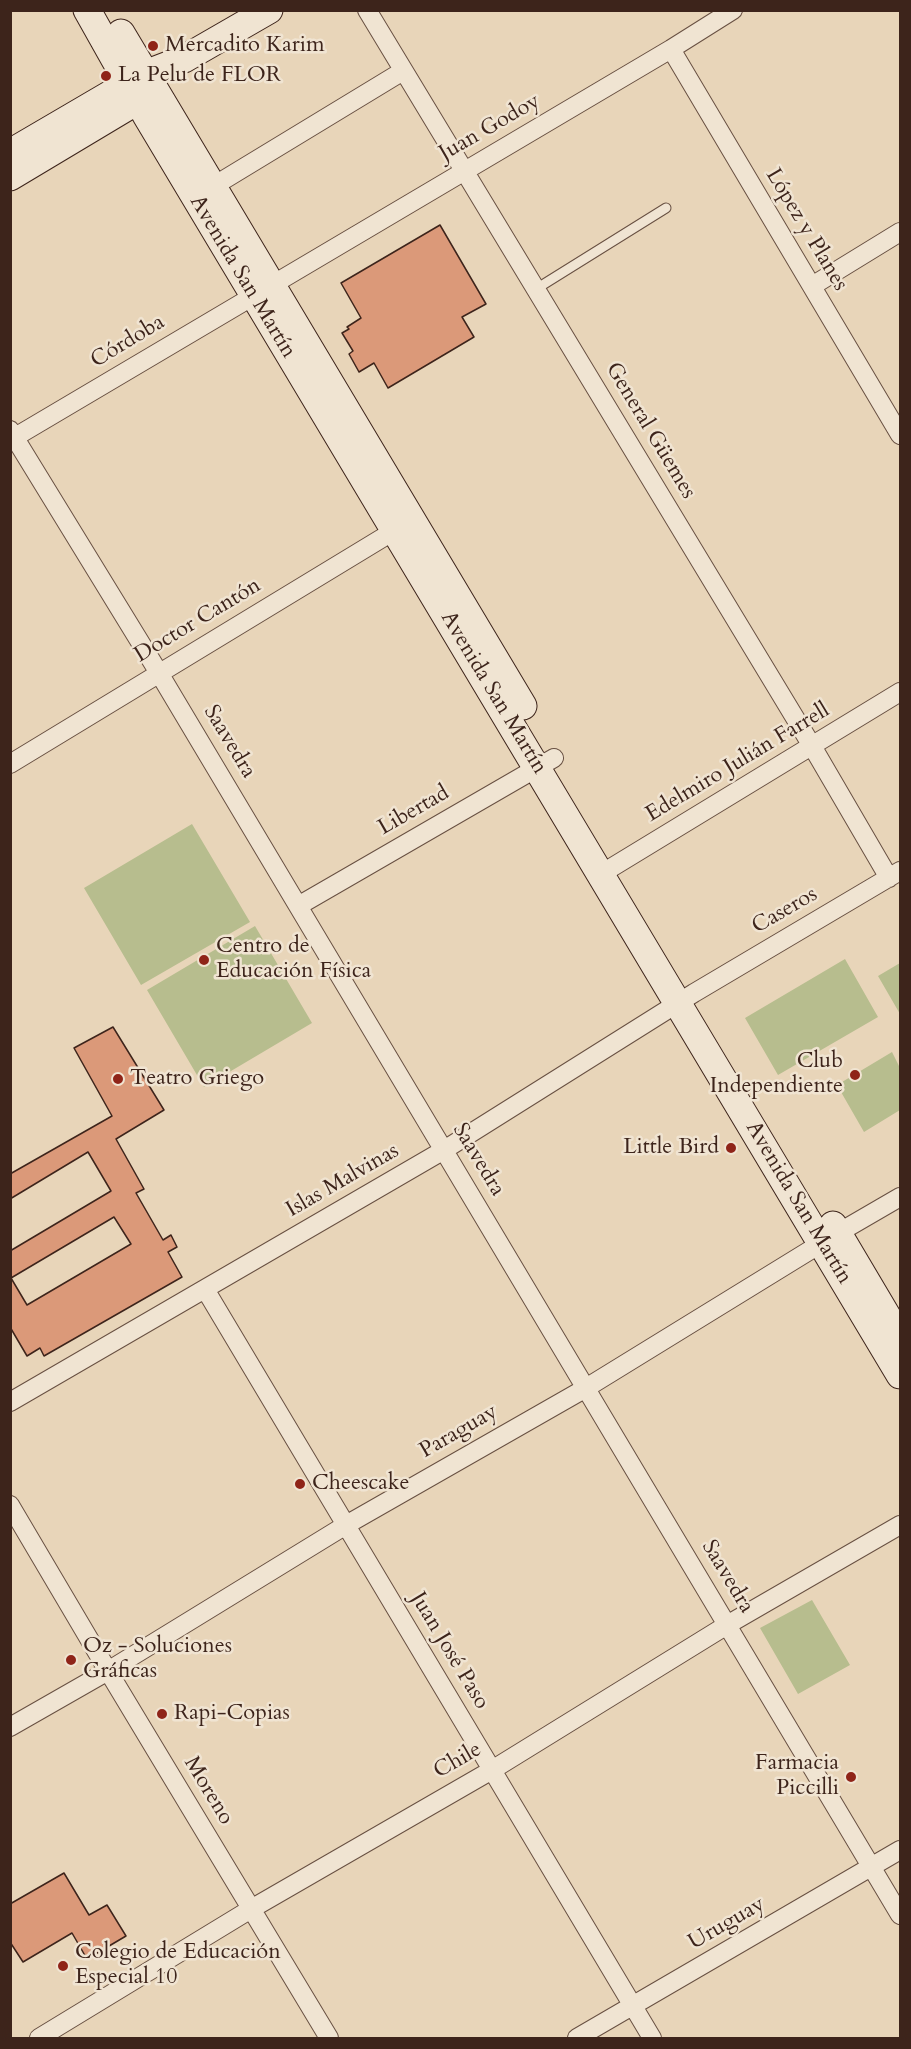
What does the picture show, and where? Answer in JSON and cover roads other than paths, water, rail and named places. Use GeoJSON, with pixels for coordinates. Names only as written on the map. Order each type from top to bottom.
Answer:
{"type":"FeatureCollection","features":[{"type":"Feature","properties":{"kind":"main road","name":"Avenida San Martín"},"geometry":{"type":"LineString","coordinates":[[87,10],[212,187],[262,290]]}},
{"type":"Feature","properties":{"kind":"main road","name":"Avenida San Martín"},"geometry":{"type":"LineString","coordinates":[[108,10],[141,87],[830,1238],[900,1375]]}},
{"type":"Feature","properties":{"kind":"main road"},"geometry":{"type":"LineString","coordinates":[[10,177],[184,59],[269,10]]}},
{"type":"Feature","properties":{"kind":"main road"},"geometry":{"type":"LineString","coordinates":[[10,153],[141,87]]}},
{"type":"Feature","properties":{"kind":"main road","name":"Avenida San Martín"},"geometry":{"type":"LineString","coordinates":[[830,1238],[900,1338]]}},
{"type":"Feature","properties":{"kind":"street","name":"General Güemes"},"geometry":{"type":"LineString","coordinates":[[367,10],[812,746],[894,875]]}},
{"type":"Feature","properties":{"kind":"street","name":"Juan Godoy"},"geometry":{"type":"LineString","coordinates":[[262,290],[671,49],[733,10]]}},
{"type":"Feature","properties":{"kind":"street","name":"López y Planes"},"geometry":{"type":"LineString","coordinates":[[671,49],[900,435]]}},
{"type":"Feature","properties":{"kind":"street"},"geometry":{"type":"LineString","coordinates":[[212,187],[403,71]]}},
{"type":"Feature","properties":{"kind":"street"},"geometry":{"type":"LineString","coordinates":[[812,286],[900,232]]}},
{"type":"Feature","properties":{"kind":"street","name":"Córdoba"},"geometry":{"type":"LineString","coordinates":[[12,436],[262,290]]}},
{"type":"Feature","properties":{"kind":"street","name":"Saavedra"},"geometry":{"type":"LineString","coordinates":[[12,436],[159,673],[900,1916]]}},
{"type":"Feature","properties":{"kind":"street","name":"Doctor Cantón"},"geometry":{"type":"LineString","coordinates":[[10,764],[403,525]]}},
{"type":"Feature","properties":{"kind":"street","name":"Edelmiro Julián Farrell"},"geometry":{"type":"LineString","coordinates":[[609,869],[900,693]]}},
{"type":"Feature","properties":{"kind":"street","name":"Libertad"},"geometry":{"type":"LineString","coordinates":[[298,906],[546,763]]}},
{"type":"Feature","properties":{"kind":"street","name":"Caseros"},"geometry":{"type":"LineString","coordinates":[[686,998],[894,875]]}},
{"type":"Feature","properties":{"kind":"street","name":"Islas Malvinas"},"geometry":{"type":"LineString","coordinates":[[10,1401],[444,1149],[686,998]]}},
{"type":"Feature","properties":{"kind":"street","name":"Paraguay"},"geometry":{"type":"LineString","coordinates":[[10,1727],[108,1671],[346,1525],[586,1388],[900,1197]]}},
{"type":"Feature","properties":{"kind":"street","name":"Juan José Paso"},"geometry":{"type":"LineString","coordinates":[[205,1289],[652,2038]]}},
{"type":"Feature","properties":{"kind":"street","name":"Moreno"},"geometry":{"type":"LineString","coordinates":[[10,1505],[329,2038]]}},
{"type":"Feature","properties":{"kind":"street","name":"Chile"},"geometry":{"type":"LineString","coordinates":[[39,2038],[251,1909],[492,1770],[728,1625],[900,1525]]}},
{"type":"Feature","properties":{"kind":"street","name":"Uruguay"},"geometry":{"type":"LineString","coordinates":[[577,2038],[900,1850]]}},
{"type":"Feature","properties":{"kind":"lane"},"geometry":{"type":"LineString","coordinates":[[536,289],[666,208]]}},
{"type":"Feature","properties":{"kind":"place","name":"Mercadito Karim"},"geometry":{"type":"Point","coordinates":[153,46]}},
{"type":"Feature","properties":{"kind":"place","name":"La Pelu de FLOR"},"geometry":{"type":"Point","coordinates":[106,76]}},
{"type":"Feature","properties":{"kind":"place","name":"Centro de Educación Física"},"geometry":{"type":"Point","coordinates":[204,960]}},
{"type":"Feature","properties":{"kind":"place","name":"Club Independiente"},"geometry":{"type":"Point","coordinates":[855,1075]}},
{"type":"Feature","properties":{"kind":"place","name":"Teatro Griego"},"geometry":{"type":"Point","coordinates":[118,1079]}},
{"type":"Feature","properties":{"kind":"place","name":"Little Bird"},"geometry":{"type":"Point","coordinates":[731,1148]}},
{"type":"Feature","properties":{"kind":"place","name":"Cheescake"},"geometry":{"type":"Point","coordinates":[300,1484]}},
{"type":"Feature","properties":{"kind":"place","name":"Oz - Soluciones Gráficas"},"geometry":{"type":"Point","coordinates":[71,1660]}},
{"type":"Feature","properties":{"kind":"place","name":"Rapi-Copias"},"geometry":{"type":"Point","coordinates":[162,1714]}},
{"type":"Feature","properties":{"kind":"place","name":"Farmacia Piccilli"},"geometry":{"type":"Point","coordinates":[851,1777]}},
{"type":"Feature","properties":{"kind":"place","name":"Colegio de Educación Especial 10"},"geometry":{"type":"Point","coordinates":[63,1966]}}]}
